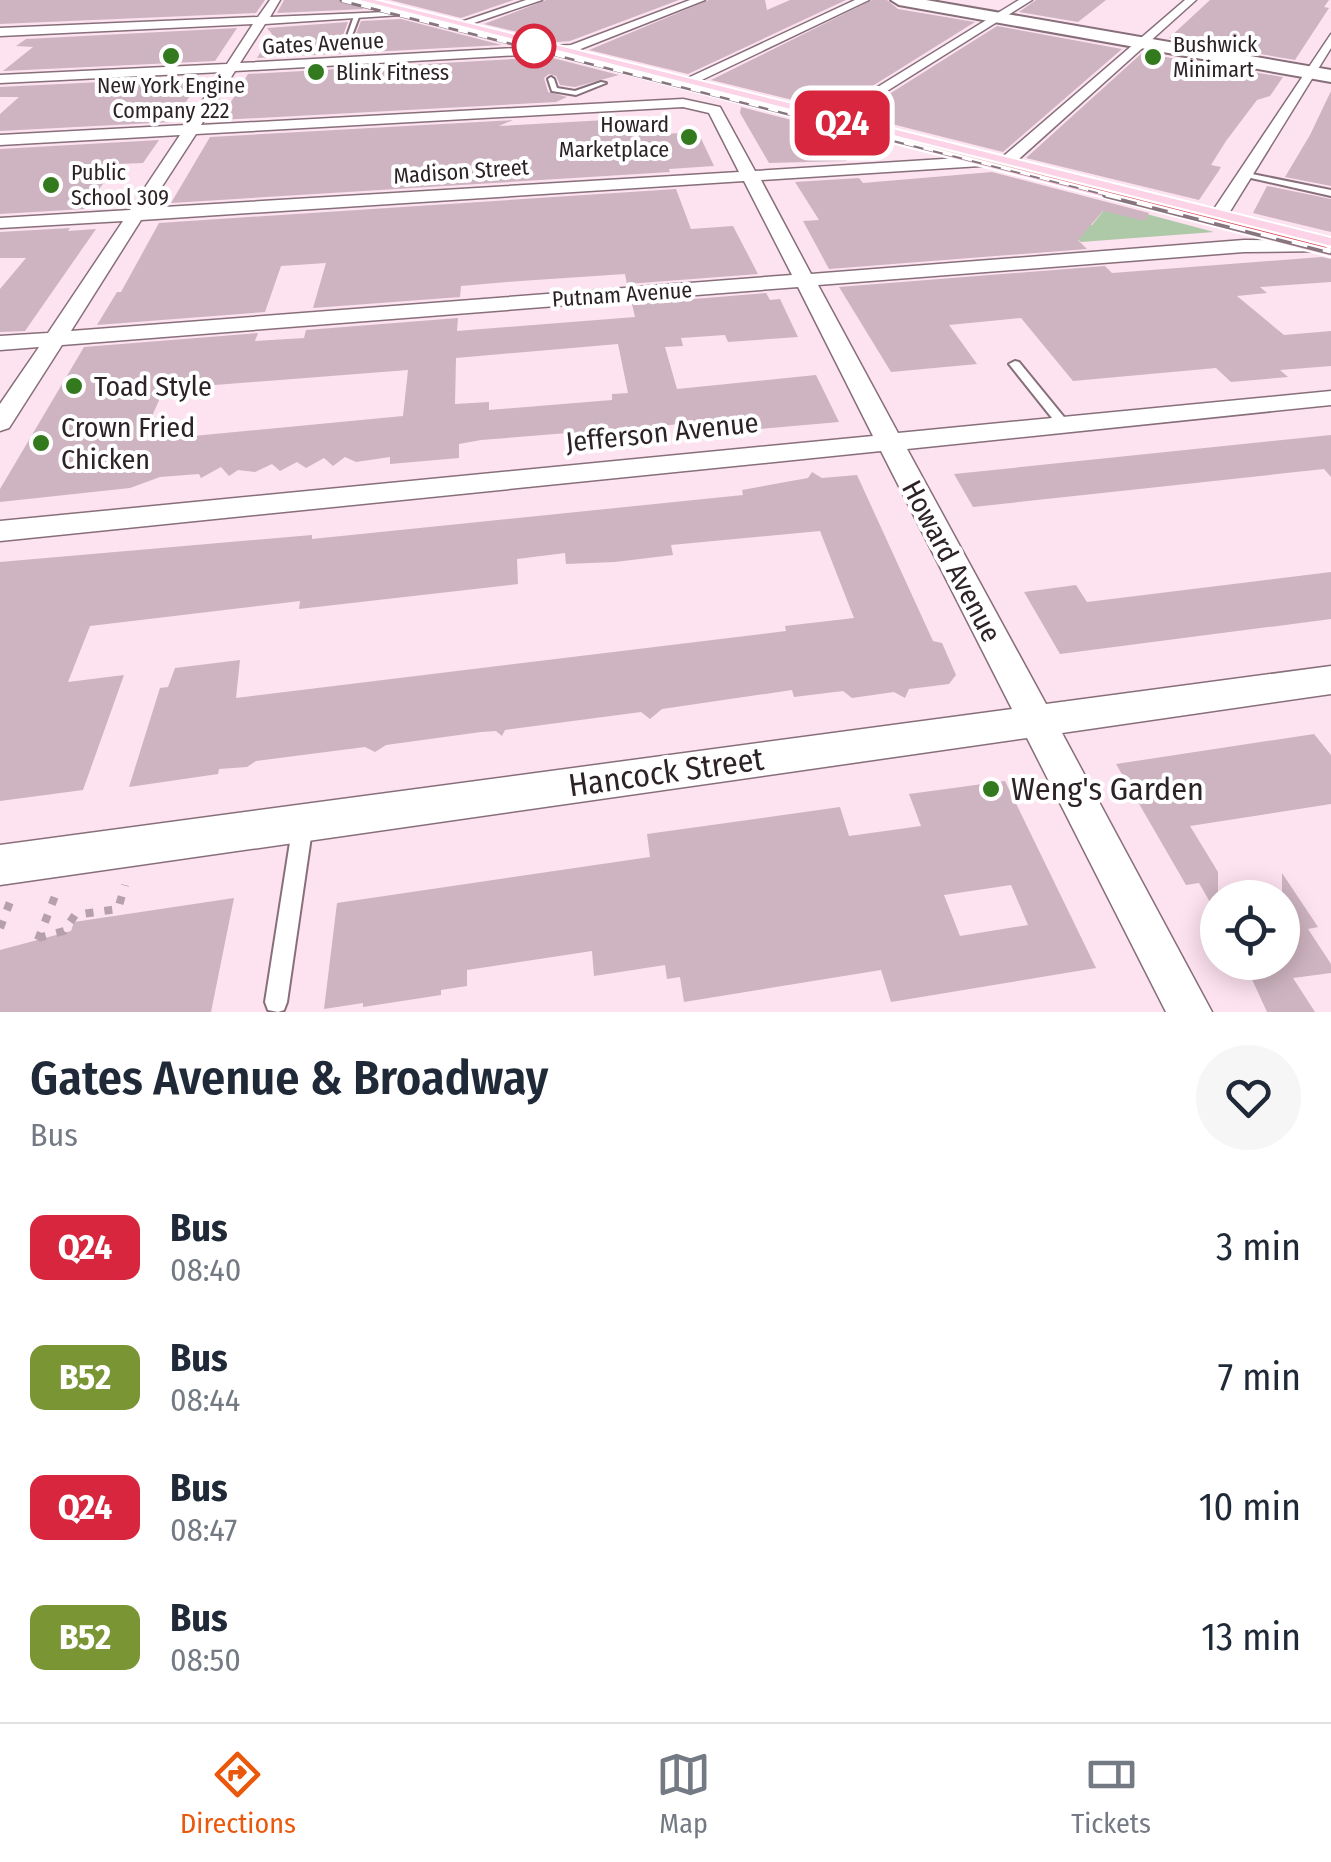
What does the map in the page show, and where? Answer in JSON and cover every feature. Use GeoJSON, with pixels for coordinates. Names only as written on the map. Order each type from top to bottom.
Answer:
{"type":"FeatureCollection","features":[{"type":"Feature","properties":{"kind":"main road"},"geometry":{"type":"LineString","coordinates":[[899,0],[1331,76]]}},
{"type":"Feature","properties":{"kind":"main road"},"geometry":{"type":"LineString","coordinates":[[354,4],[554,50],[690,91],[747,99],[831,120],[936,158],[997,163],[1217,218],[1249,237],[1328,246]]}},
{"type":"Feature","properties":{"kind":"main road"},"geometry":{"type":"LineString","coordinates":[[714,110],[747,99]]}},
{"type":"Feature","properties":{"kind":"street"},"geometry":{"type":"LineString","coordinates":[[0,423],[275,0]]}},
{"type":"Feature","properties":{"kind":"street"},"geometry":{"type":"LineString","coordinates":[[455,26],[536,0]]}},
{"type":"Feature","properties":{"kind":"street","name":"Gates Avenue"},"geometry":{"type":"LineString","coordinates":[[0,79],[572,48],[700,0]]}},
{"type":"Feature","properties":{"kind":"street"},"geometry":{"type":"LineString","coordinates":[[0,140],[191,130],[690,91],[864,0]]}},
{"type":"Feature","properties":{"kind":"street"},"geometry":{"type":"LineString","coordinates":[[831,120],[1027,0]]}},
{"type":"Feature","properties":{"kind":"street"},"geometry":{"type":"LineString","coordinates":[[997,163],[1191,0]]}},
{"type":"Feature","properties":{"kind":"street"},"geometry":{"type":"LineString","coordinates":[[0,32],[262,21],[354,4]]}},
{"type":"Feature","properties":{"kind":"street"},"geometry":{"type":"LineString","coordinates":[[1217,218],[1331,38]]}},
{"type":"Feature","properties":{"kind":"street"},"geometry":{"type":"LineString","coordinates":[[690,91],[714,110]]}},
{"type":"Feature","properties":{"kind":"street","name":"Howard Avenue"},"geometry":{"type":"LineString","coordinates":[[714,110],[1190,1012]]}},
{"type":"Feature","properties":{"kind":"street","name":"Madison Street"},"geometry":{"type":"LineString","coordinates":[[0,223],[748,176],[936,158]]}},
{"type":"Feature","properties":{"kind":"street","name":"Putnam Avenue"},"geometry":{"type":"LineString","coordinates":[[0,343],[803,280],[1249,237]]}},
{"type":"Feature","properties":{"kind":"street","name":"Jefferson Avenue"},"geometry":{"type":"LineString","coordinates":[[0,531],[1331,398]]}},
{"type":"Feature","properties":{"kind":"street","name":"Hancock Street"},"geometry":{"type":"LineString","coordinates":[[0,865],[1331,680]]}},
{"type":"Feature","properties":{"kind":"lane"},"geometry":{"type":"LineString","coordinates":[[348,38],[354,4]]}},
{"type":"Feature","properties":{"kind":"lane"},"geometry":{"type":"LineString","coordinates":[[551,79],[554,90],[569,93],[603,83]]}},
{"type":"Feature","properties":{"kind":"lane"},"geometry":{"type":"LineString","coordinates":[[1245,174],[1331,193]]}},
{"type":"Feature","properties":{"kind":"lane"},"geometry":{"type":"LineString","coordinates":[[1015,364],[1064,424]]}},
{"type":"Feature","properties":{"kind":"lane"},"geometry":{"type":"LineString","coordinates":[[276,1002],[304,822]]}},
{"type":"Feature","properties":{"kind":"path"},"geometry":{"type":"LineString","coordinates":[[55,896],[38,939],[64,931],[75,915],[118,909],[125,885]]}},
{"type":"Feature","properties":{"kind":"path"},"geometry":{"type":"LineString","coordinates":[[0,928],[10,902]]}},
{"type":"Feature","properties":{"kind":"green space"},"geometry":{"type":"Polygon","coordinates":[[[1109,204],[1214,232],[1081,242],[1059,222],[1092,225],[1109,204]]]}},
{"type":"Feature","properties":{"kind":"building"},"geometry":{"type":"Polygon","coordinates":[[[0,0],[265,0],[256,13],[0,24],[0,0]]]}},
{"type":"Feature","properties":{"kind":"building"},"geometry":{"type":"Polygon","coordinates":[[[284,0],[340,0],[365,9],[277,13],[284,0]]]}},
{"type":"Feature","properties":{"kind":"building"},"geometry":{"type":"Polygon","coordinates":[[[390,0],[514,0],[461,18],[390,0]]]}},
{"type":"Feature","properties":{"kind":"building"},"geometry":{"type":"Polygon","coordinates":[[[546,0],[679,0],[570,41],[558,42],[484,24],[546,0]]]}},
{"type":"Feature","properties":{"kind":"building"},"geometry":{"type":"Polygon","coordinates":[[[709,0],[765,0],[767,10],[790,0],[846,0],[688,74],[589,50],[709,0]]]}},
{"type":"Feature","properties":{"kind":"building"},"geometry":{"type":"Polygon","coordinates":[[[872,0],[887,0],[898,9],[975,22],[834,110],[711,80],[872,0]]]}},
{"type":"Feature","properties":{"kind":"building"},"geometry":{"type":"Polygon","coordinates":[[[1036,0],[1106,0],[1078,22],[1019,12],[1036,0]]]}},
{"type":"Feature","properties":{"kind":"building"},"geometry":{"type":"Polygon","coordinates":[[[1210,0],[1329,0],[1324,7],[1329,8],[1295,60],[1169,38],[1210,0]]]}},
{"type":"Feature","properties":{"kind":"building"},"geometry":{"type":"Polygon","coordinates":[[[401,19],[502,45],[257,58],[272,34],[267,28],[348,22],[342,38],[347,43],[354,39],[361,21],[401,19]]]}},
{"type":"Feature","properties":{"kind":"building"},"geometry":{"type":"Polygon","coordinates":[[[997,26],[1122,49],[1003,152],[856,115],[997,26]]]}},
{"type":"Feature","properties":{"kind":"building"},"geometry":{"type":"Polygon","coordinates":[[[237,28],[215,61],[3,71],[33,47],[16,46],[26,39],[237,28]]]}},
{"type":"Feature","properties":{"kind":"building"},"geometry":{"type":"Polygon","coordinates":[[[1142,53],[1283,77],[1270,96],[1257,100],[1226,141],[1211,165],[1221,167],[1199,200],[1026,158],[1142,53]]]}},
{"type":"Feature","properties":{"kind":"building"},"geometry":{"type":"Polygon","coordinates":[[[549,57],[619,75],[575,87],[560,85],[556,76],[549,74],[544,78],[548,92],[567,97],[556,102],[220,120],[248,74],[549,57]]]}},
{"type":"Feature","properties":{"kind":"building"},"geometry":{"type":"Polygon","coordinates":[[[203,77],[172,122],[0,131],[0,114],[19,97],[0,97],[0,87],[203,77]]]}},
{"type":"Feature","properties":{"kind":"building"},"geometry":{"type":"Polygon","coordinates":[[[1331,91],[1331,186],[1285,177],[1310,135],[1331,91]]]}},
{"type":"Feature","properties":{"kind":"building"},"geometry":{"type":"Polygon","coordinates":[[[741,107],[823,128],[847,161],[769,163],[740,113],[741,107]]]}},
{"type":"Feature","properties":{"kind":"building"},"geometry":{"type":"Polygon","coordinates":[[[624,119],[629,136],[698,132],[714,166],[171,203],[210,137],[513,120],[499,126],[624,119]]]}},
{"type":"Feature","properties":{"kind":"building","name":"Public School 309"},"geometry":{"type":"Polygon","coordinates":[[[159,140],[143,163],[118,164],[84,209],[0,214],[0,149],[159,140]]]}},
{"type":"Feature","properties":{"kind":"building"},"geometry":{"type":"Polygon","coordinates":[[[992,172],[1149,213],[1145,221],[1103,211],[1078,240],[1087,249],[829,269],[803,221],[819,220],[795,182],[859,178],[863,183],[992,172]]]}},
{"type":"Feature","properties":{"kind":"building"},"geometry":{"type":"Polygon","coordinates":[[[1267,186],[1331,199],[1331,232],[1253,213],[1267,186]]]}},
{"type":"Feature","properties":{"kind":"building"},"geometry":{"type":"Polygon","coordinates":[[[676,189],[691,229],[733,226],[758,274],[627,284],[625,274],[520,281],[461,286],[460,297],[313,308],[326,263],[281,266],[265,312],[97,325],[117,292],[121,292],[159,223],[676,189]]]}},
{"type":"Feature","properties":{"kind":"building"},"geometry":{"type":"Polygon","coordinates":[[[70,228],[68,231],[96,229],[25,331],[0,332],[0,289],[26,258],[0,258],[0,232],[70,228]]]}},
{"type":"Feature","properties":{"kind":"building"},"geometry":{"type":"Polygon","coordinates":[[[1331,259],[1331,282],[1260,287],[1267,293],[1237,296],[1284,335],[1331,331],[1331,366],[1280,370],[1288,377],[1231,382],[1216,368],[1073,381],[1021,318],[949,325],[977,364],[891,372],[839,287],[1105,266],[1112,273],[1331,259]]]}},
{"type":"Feature","properties":{"kind":"building"},"geometry":{"type":"Polygon","coordinates":[[[766,293],[770,300],[780,299],[798,337],[728,342],[725,335],[681,338],[683,346],[665,347],[677,389],[816,375],[839,422],[723,432],[720,421],[481,440],[459,444],[459,458],[390,464],[390,457],[356,462],[345,457],[333,466],[324,458],[306,468],[297,462],[280,471],[272,464],[255,472],[238,470],[229,476],[221,467],[201,478],[199,474],[160,477],[130,488],[0,502],[0,489],[84,347],[258,333],[255,341],[304,338],[306,330],[458,318],[457,331],[635,317],[632,304],[766,293]],[[618,344],[456,358],[455,404],[489,402],[489,410],[612,400],[612,394],[628,393],[618,344]],[[408,370],[164,389],[141,441],[403,416],[408,370]]]}},
{"type":"Feature","properties":{"kind":"building"},"geometry":{"type":"Polygon","coordinates":[[[1331,435],[1331,477],[1324,469],[973,507],[954,474],[1331,435]]]}},
{"type":"Feature","properties":{"kind":"building"},"geometry":{"type":"Polygon","coordinates":[[[812,472],[822,478],[857,475],[933,641],[942,643],[956,675],[949,684],[909,689],[905,698],[894,692],[852,698],[843,691],[794,697],[792,690],[662,709],[650,719],[641,712],[505,730],[502,736],[496,731],[481,732],[386,745],[375,752],[365,747],[256,761],[247,767],[219,769],[218,774],[129,787],[160,688],[168,687],[175,668],[240,660],[236,698],[786,631],[785,626],[854,618],[820,531],[671,545],[673,555],[615,562],[566,564],[565,553],[517,559],[518,584],[299,609],[300,601],[90,626],[68,682],[124,675],[83,790],[0,801],[0,562],[312,535],[312,539],[743,495],[742,490],[808,478],[812,472]]]}},
{"type":"Feature","properties":{"kind":"building"},"geometry":{"type":"Polygon","coordinates":[[[1331,572],[1331,619],[1060,654],[1024,592],[1076,585],[1087,602],[1331,572]]]}},
{"type":"Feature","properties":{"kind":"building"},"geometry":{"type":"Polygon","coordinates":[[[1314,734],[1331,755],[1331,804],[1190,826],[1218,872],[1218,880],[1186,885],[1116,764],[1314,734]]]}},
{"type":"Feature","properties":{"kind":"building"},"geometry":{"type":"Polygon","coordinates":[[[1005,781],[1096,968],[891,1002],[881,970],[684,1002],[680,977],[667,979],[665,965],[594,976],[592,951],[467,970],[467,986],[441,990],[441,995],[324,1009],[337,903],[650,857],[647,834],[840,807],[849,836],[921,826],[909,794],[1005,781]],[[1011,885],[944,895],[960,936],[1028,925],[1011,885]]]}},
{"type":"Feature","properties":{"kind":"building"},"geometry":{"type":"Polygon","coordinates":[[[234,898],[211,1012],[0,1012],[0,950],[71,931],[74,922],[234,898]]]}},
{"type":"Feature","properties":{"kind":"building"},"geometry":{"type":"Polygon","coordinates":[[[1300,900],[1318,927],[1308,929],[1331,964],[1331,973],[1300,977],[1300,900]]]}},
{"type":"Feature","properties":{"kind":"building"},"geometry":{"type":"Polygon","coordinates":[[[1252,980],[1294,980],[1315,1012],[1267,1012],[1252,980]]]}},
{"type":"Feature","properties":{"kind":"railway"},"geometry":{"type":"LineString","coordinates":[[342,0],[1116,196]]}},
{"type":"Feature","properties":{"kind":"railway"},"geometry":{"type":"LineString","coordinates":[[1106,194],[1331,251]]}},
{"type":"Feature","properties":{"kind":"bus line","name":"Q24"},"geometry":{"type":"LineString","coordinates":[[353,0],[1331,247]]}},
{"type":"Feature","properties":{"kind":"place","name":"New York Engine Company 222"},"geometry":{"type":"Point","coordinates":[171,56]}},
{"type":"Feature","properties":{"kind":"place","name":"Bushwick Minimart"},"geometry":{"type":"Point","coordinates":[1153,57]}},
{"type":"Feature","properties":{"kind":"place","name":"Blink Fitness"},"geometry":{"type":"Point","coordinates":[316,72]}},
{"type":"Feature","properties":{"kind":"place","name":"Howard Marketplace"},"geometry":{"type":"Point","coordinates":[689,137]}},
{"type":"Feature","properties":{"kind":"place","name":"Public School 309"},"geometry":{"type":"Point","coordinates":[51,185]}},
{"type":"Feature","properties":{"kind":"place","name":"Toad Style"},"geometry":{"type":"Point","coordinates":[74,386]}},
{"type":"Feature","properties":{"kind":"place","name":"Crown Fried Chicken"},"geometry":{"type":"Point","coordinates":[41,443]}},
{"type":"Feature","properties":{"kind":"place","name":"Weng's Garden"},"geometry":{"type":"Point","coordinates":[991,789]}}]}
